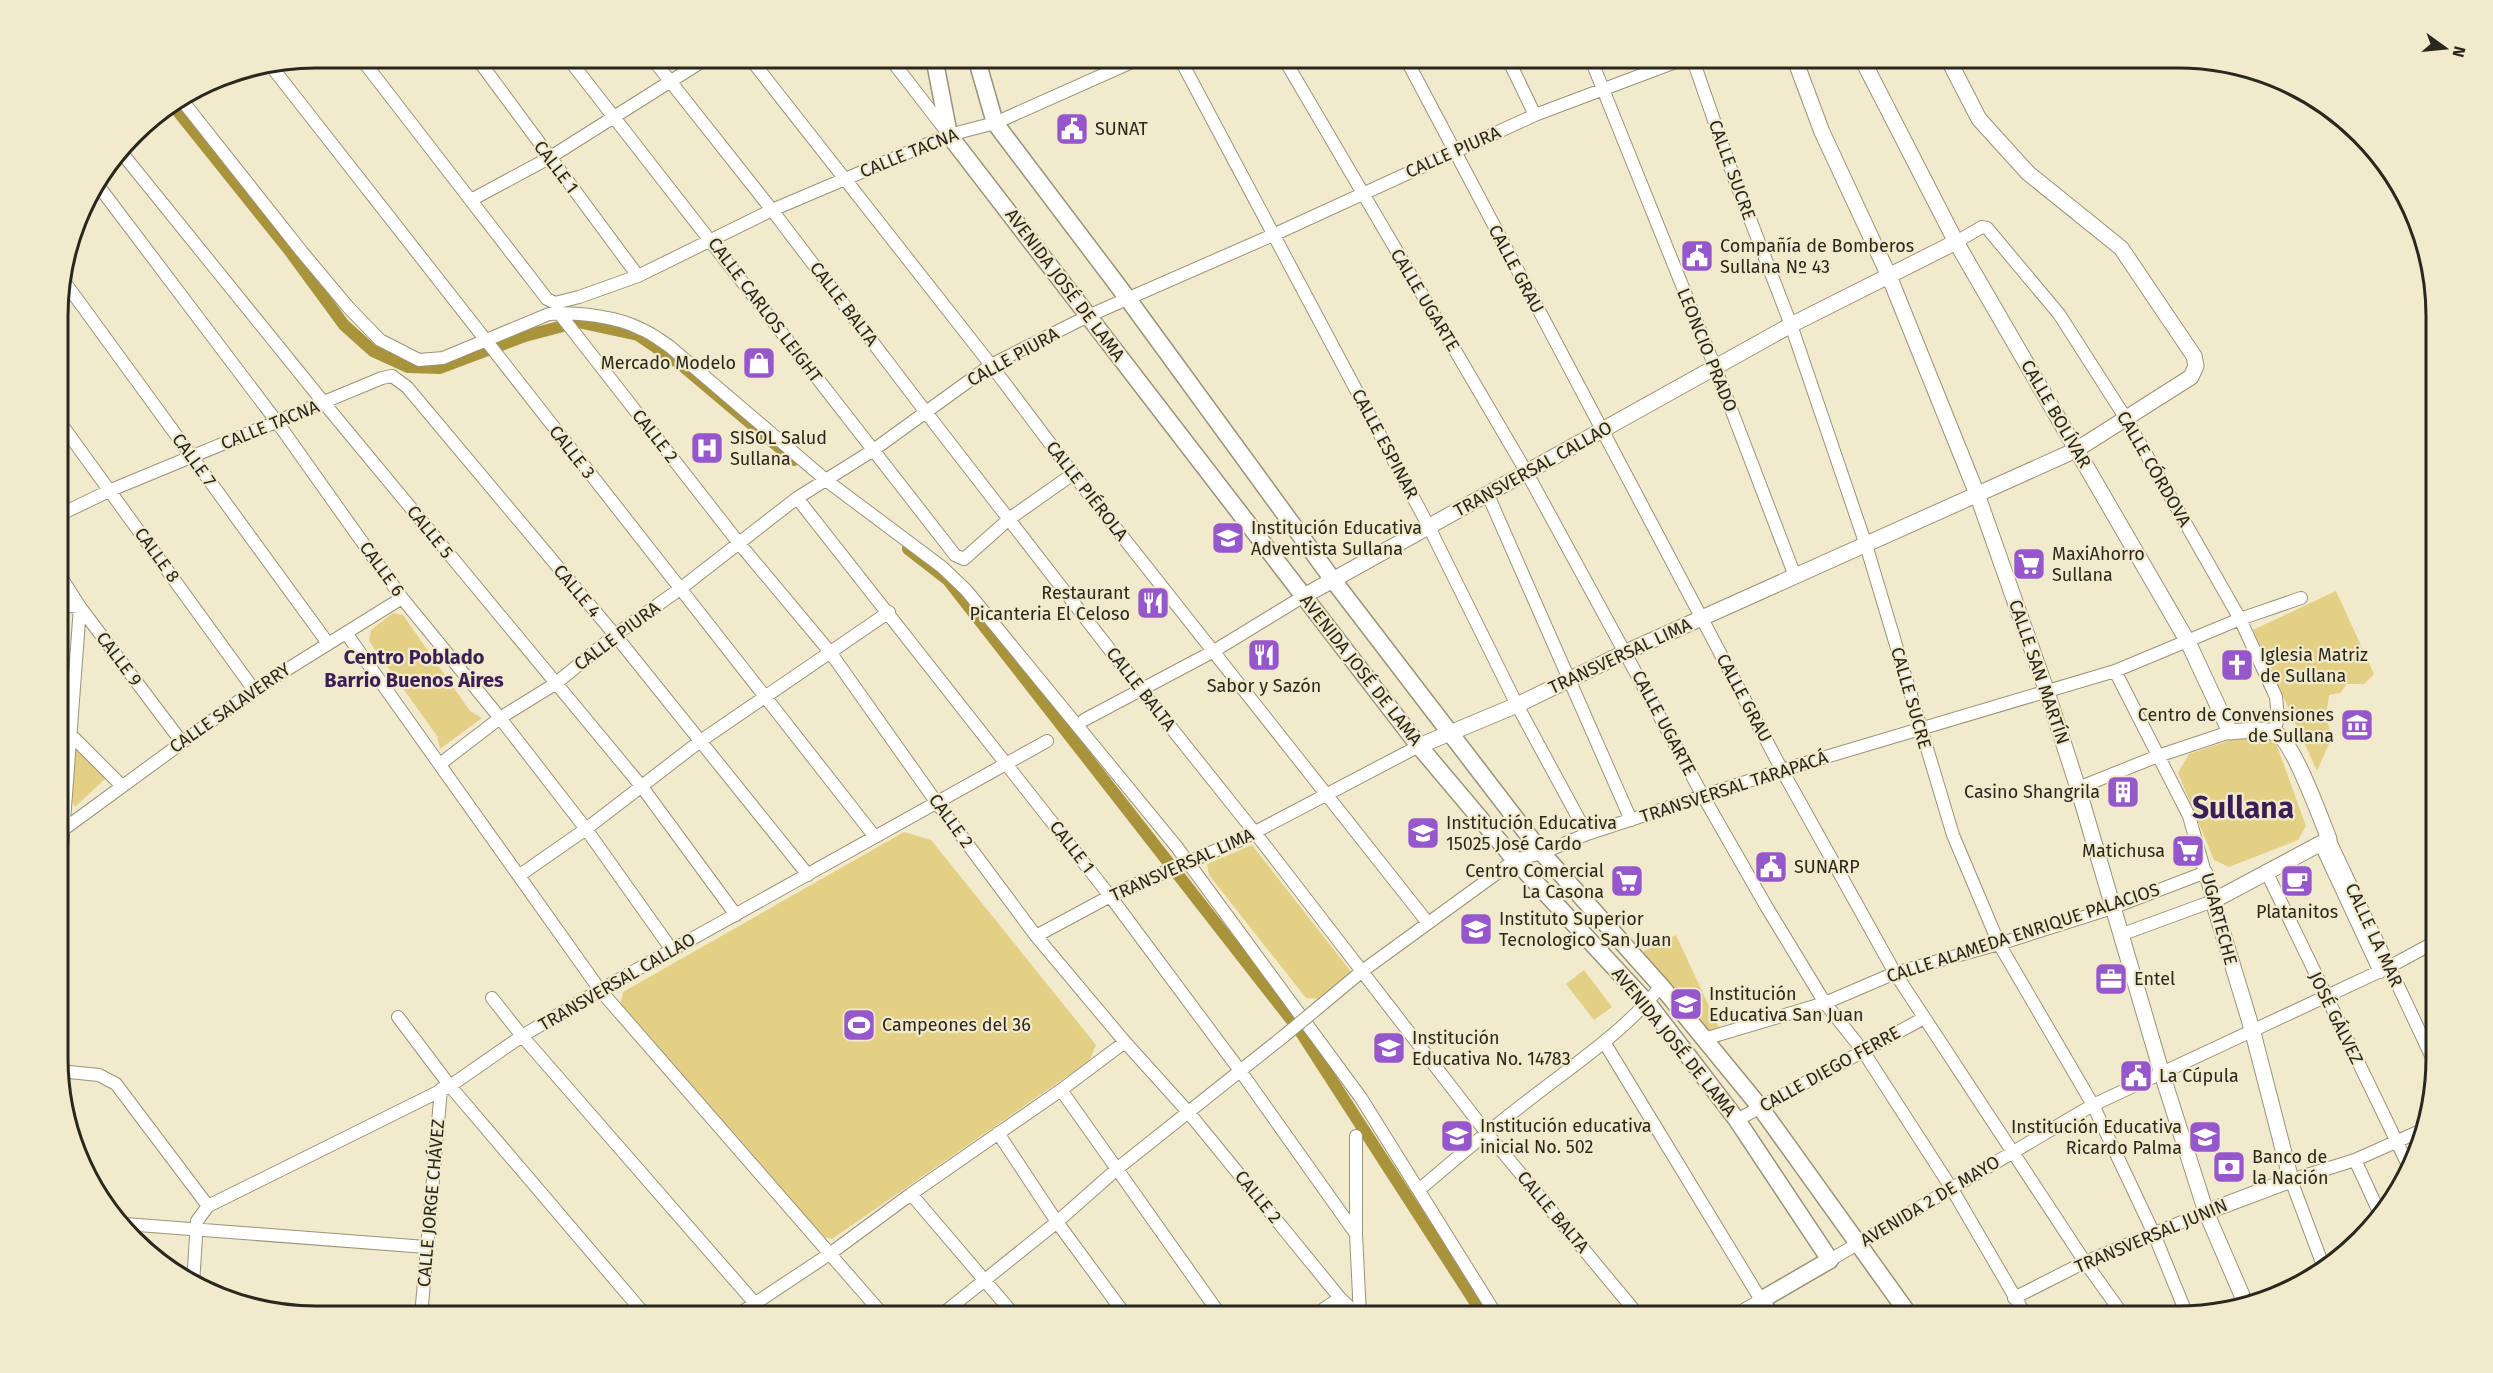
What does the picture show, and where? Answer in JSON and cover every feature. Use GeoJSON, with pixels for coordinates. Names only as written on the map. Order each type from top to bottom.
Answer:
{"type":"FeatureCollection","features":[{"type":"Feature","properties":{"kind":"main road","name":"AVENIDA JOSÉ DE LAMA"},"geometry":{"type":"LineString","coordinates":[[936,68],[949,135],[1419,746],[1515,861],[1647,1004],[1737,1120],[1830,1260]]}},
{"type":"Feature","properties":{"kind":"main road","name":"AVENIDA JOSÉ DE LAMA"},"geometry":{"type":"LineString","coordinates":[[979,68],[995,123],[1128,299],[1333,580],[1542,853],[1661,986],[1760,1107],[1903,1306]]}},
{"type":"Feature","properties":{"kind":"main road","name":"AVENIDA 2 DE MAYO"},"geometry":{"type":"LineString","coordinates":[[1761,1300],[1830,1260]]}},
{"type":"Feature","properties":{"kind":"main road"},"geometry":{"type":"LineString","coordinates":[[1761,1300],[1765,1306]]}},
{"type":"Feature","properties":{"kind":"street"},"geometry":{"type":"LineString","coordinates":[[369,68],[471,200],[549,158],[691,68]]}},
{"type":"Feature","properties":{"kind":"street","name":"CALLE 1"},"geometry":{"type":"LineString","coordinates":[[484,68],[638,276]]}},
{"type":"Feature","properties":{"kind":"street","name":"CALLE CARLOS LEIGHT"},"geometry":{"type":"LineString","coordinates":[[576,68],[955,555],[964,559],[1009,519]]}},
{"type":"Feature","properties":{"kind":"street","name":"CALLE BALTA"},"geometry":{"type":"LineString","coordinates":[[660,68],[1486,1132],[1631,1306]]}},
{"type":"Feature","properties":{"kind":"street","name":"CALLE PIÉROLA"},"geometry":{"type":"LineString","coordinates":[[758,68],[991,365],[1073,474],[1428,923]]}},
{"type":"Feature","properties":{"kind":"street"},"geometry":{"type":"LineString","coordinates":[[897,68],[949,135]]}},
{"type":"Feature","properties":{"kind":"street","name":"CALLE TACNA"},"geometry":{"type":"LineString","coordinates":[[471,200],[547,299],[555,303],[563,303],[638,276],[772,210],[949,135],[995,123],[1118,68]]}},
{"type":"Feature","properties":{"kind":"street","name":"CALLE ESPINAR"},"geometry":{"type":"LineString","coordinates":[[1185,68],[1429,527],[1517,705],[1587,834]]}},
{"type":"Feature","properties":{"kind":"street","name":"CALLE UGARTE"},"geometry":{"type":"LineString","coordinates":[[1289,68],[1527,473],[1703,796],[1766,906],[1825,1003],[1863,1051],[1952,1189],[2019,1306]]}},
{"type":"Feature","properties":{"kind":"street","name":"CALLE GRAU"},"geometry":{"type":"LineString","coordinates":[[1411,68],[1782,770],[1895,973],[2116,1306]]}},
{"type":"Feature","properties":{"kind":"street"},"geometry":{"type":"LineString","coordinates":[[1512,68],[1535,115]]}},
{"type":"Feature","properties":{"kind":"street","name":"LEONCIO PRADO"},"geometry":{"type":"LineString","coordinates":[[1594,68],[1715,368],[1795,576]]}},
{"type":"Feature","properties":{"kind":"street","name":"CALLE PIURA"},"geometry":{"type":"LineString","coordinates":[[440,764],[500,718],[555,684],[615,635],[680,589],[797,498],[827,481],[991,365],[1088,316],[1273,235],[1535,115],[1660,68]]}},
{"type":"Feature","properties":{"kind":"street","name":"CALLE SUCRE"},"geometry":{"type":"LineString","coordinates":[[1694,68],[1791,325],[1866,545],[1953,835],[1999,944],[2093,1105],[2154,1234],[2183,1306]]}},
{"type":"Feature","properties":{"kind":"street","name":"CALLE SAN MARTÍN"},"geometry":{"type":"LineString","coordinates":[[1798,68],[1822,132],[1889,276],[1977,494],[2047,692],[2078,788],[2120,935],[2206,1212],[2243,1297]]}},
{"type":"Feature","properties":{"kind":"street","name":"CALLE BOLÍVAR"},"geometry":{"type":"LineString","coordinates":[[1867,68],[1956,242],[2188,642],[2230,732]]}},
{"type":"Feature","properties":{"kind":"street","name":"TRANSVERSAL LIMA"},"geometry":{"type":"LineString","coordinates":[[1036,936],[1125,889],[1256,834],[1419,746],[1517,705],[1569,678],[1702,617],[2076,450],[2191,377],[2196,366],[2193,356],[2121,248],[2028,173],[1980,119],[1953,68]]}},
{"type":"Feature","properties":{"kind":"street","name":"CALLE 3"},"geometry":{"type":"LineString","coordinates":[[275,71],[875,837]]}},
{"type":"Feature","properties":{"kind":"street"},"geometry":{"type":"LineString","coordinates":[[185,104],[302,252],[348,307],[380,340],[419,360],[442,358],[525,323],[559,313],[624,322],[641,328],[669,346],[827,481],[942,567],[973,598],[1176,846],[1360,1098],[1491,1306]]}},
{"type":"Feature","properties":{"kind":"street","name":"CALLE 5"},"geometry":{"type":"LineString","coordinates":[[125,156],[324,403],[642,787],[736,915]]}},
{"type":"Feature","properties":{"kind":"street","name":"CALLE 6"},"geometry":{"type":"LineString","coordinates":[[102,190],[277,422],[402,598],[500,718],[586,829],[672,950]]}},
{"type":"Feature","properties":{"kind":"street","name":"TRANSVERSAL CALLAO"},"geometry":{"type":"LineString","coordinates":[[1084,720],[1214,651],[1304,596],[1791,325],[1982,227],[1987,228]]}},
{"type":"Feature","properties":{"kind":"street","name":"CALLE CÓRDOVA"},"geometry":{"type":"LineString","coordinates":[[1987,228],[2059,314],[2125,417],[2240,619],[2276,696],[2278,718],[2274,732]]}},
{"type":"Feature","properties":{"kind":"street","name":"CALLE 7"},"geometry":{"type":"LineString","coordinates":[[69,288],[327,642]]}},
{"type":"Feature","properties":{"kind":"street","name":"CALLE 2"},"geometry":{"type":"LineString","coordinates":[[559,313],[738,542],[830,652],[937,803],[1036,936],[1125,1042],[1189,1113],[1348,1306]]}},
{"type":"Feature","properties":{"kind":"street","name":"CALLE 4"},"geometry":{"type":"LineString","coordinates":[[382,378],[392,376],[407,387],[615,635],[808,875]]}},
{"type":"Feature","properties":{"kind":"street","name":"CALLE TACNA"},"geometry":{"type":"LineString","coordinates":[[68,511],[111,490],[382,378]]}},
{"type":"Feature","properties":{"kind":"street","name":"CALLE 8"},"geometry":{"type":"LineString","coordinates":[[68,433],[254,690]]}},
{"type":"Feature","properties":{"kind":"street"},"geometry":{"type":"LineString","coordinates":[[1009,519],[1073,474]]}},
{"type":"Feature","properties":{"kind":"street"},"geometry":{"type":"LineString","coordinates":[[1488,495],[1631,820]]}},
{"type":"Feature","properties":{"kind":"street","name":"CALLE 1"},"geometry":{"type":"LineString","coordinates":[[797,498],[890,612],[1110,896],[1241,1072],[1356,1234]]}},
{"type":"Feature","properties":{"kind":"street","name":"CALLE 9"},"geometry":{"type":"LineString","coordinates":[[68,588],[181,741]]}},
{"type":"Feature","properties":{"kind":"street","name":"CALLE SALAVERRY"},"geometry":{"type":"LineString","coordinates":[[68,824],[254,690],[327,642],[346,633],[402,598]]}},
{"type":"Feature","properties":{"kind":"street","name":"TRANSVERSAL TARAPACÁ"},"geometry":{"type":"LineString","coordinates":[[952,1306],[1057,1222],[1118,1168],[1241,1072],[1361,972],[1515,861],[1542,853],[1587,834],[1782,770],[2115,671],[2240,619],[2301,598]]}},
{"type":"Feature","properties":{"kind":"street"},"geometry":{"type":"LineString","coordinates":[[68,606],[80,607],[68,709]]}},
{"type":"Feature","properties":{"kind":"street"},"geometry":{"type":"LineString","coordinates":[[519,875],[586,829],[699,742],[890,612]]}},
{"type":"Feature","properties":{"kind":"street"},"geometry":{"type":"LineString","coordinates":[[346,633],[600,990],[876,1306]]}},
{"type":"Feature","properties":{"kind":"street","name":"UGARTECHE"},"geometry":{"type":"LineString","coordinates":[[2115,671],[2188,816],[2252,1029],[2291,1180]]}},
{"type":"Feature","properties":{"kind":"street"},"geometry":{"type":"LineString","coordinates":[[2078,788],[2158,756],[2230,732],[2264,729],[2282,736],[2304,777],[2325,841],[2213,901],[2120,935]]}},
{"type":"Feature","properties":{"kind":"street"},"geometry":{"type":"LineString","coordinates":[[68,737],[121,785]]}},
{"type":"Feature","properties":{"kind":"street","name":"TRANSVERSAL CALLAO"},"geometry":{"type":"LineString","coordinates":[[208,1206],[445,1088],[522,1036],[600,990],[1047,741]]}},
{"type":"Feature","properties":{"kind":"street","name":"CALLE LA MAR"},"geometry":{"type":"LineString","coordinates":[[2325,841],[2384,969],[2426,1047]]}},
{"type":"Feature","properties":{"kind":"street","name":"JOSÉ GÁLVEZ"},"geometry":{"type":"LineString","coordinates":[[2266,871],[2404,1158]]}},
{"type":"Feature","properties":{"kind":"street","name":"CALLE ALAMEDA ENRIQUE PALACIOS"},"geometry":{"type":"LineString","coordinates":[[1704,1039],[1825,1003],[1895,973],[1999,944],[2112,908],[2206,872]]}},
{"type":"Feature","properties":{"kind":"street","name":"AVENIDA 2 DE MAYO"},"geometry":{"type":"LineString","coordinates":[[1830,1260],[2093,1105],[2252,1029],[2326,997],[2426,947]]}},
{"type":"Feature","properties":{"kind":"street"},"geometry":{"type":"LineString","coordinates":[[1420,1190],[1486,1132],[1604,1042],[1647,1004],[1661,986]]}},
{"type":"Feature","properties":{"kind":"street"},"geometry":{"type":"LineString","coordinates":[[492,998],[522,1036],[757,1306]]}},
{"type":"Feature","properties":{"kind":"street"},"geometry":{"type":"LineString","coordinates":[[398,1017],[445,1088],[637,1306]]}},
{"type":"Feature","properties":{"kind":"street","name":"CALLE DIEGO FERRE"},"geometry":{"type":"LineString","coordinates":[[1737,1120],[1923,1018]]}},
{"type":"Feature","properties":{"kind":"street"},"geometry":{"type":"LineString","coordinates":[[750,1306],[831,1253],[1125,1042]]}},
{"type":"Feature","properties":{"kind":"street"},"geometry":{"type":"LineString","coordinates":[[1604,1042],[1761,1300]]}},
{"type":"Feature","properties":{"kind":"street"},"geometry":{"type":"LineString","coordinates":[[68,1072],[99,1075],[116,1084],[208,1206],[201,1214],[197,1230],[194,1273]]}},
{"type":"Feature","properties":{"kind":"street","name":"CALLE JORGE CHÁVEZ"},"geometry":{"type":"LineString","coordinates":[[422,1306],[426,1247],[445,1088]]}},
{"type":"Feature","properties":{"kind":"street"},"geometry":{"type":"LineString","coordinates":[[1061,1090],[1214,1306]]}},
{"type":"Feature","properties":{"kind":"street"},"geometry":{"type":"LineString","coordinates":[[998,1133],[1057,1222],[1119,1306]]}},
{"type":"Feature","properties":{"kind":"street"},"geometry":{"type":"LineString","coordinates":[[2321,1260],[2291,1180],[2355,1160],[2413,1135]]}},
{"type":"Feature","properties":{"kind":"street"},"geometry":{"type":"LineString","coordinates":[[1356,1136],[1359,1306]]}},
{"type":"Feature","properties":{"kind":"street"},"geometry":{"type":"LineString","coordinates":[[2355,1160],[2376,1206]]}},
{"type":"Feature","properties":{"kind":"street","name":"TRANSVERSAL JUNIN"},"geometry":{"type":"LineString","coordinates":[[2014,1298],[2085,1262],[2291,1180]]}},
{"type":"Feature","properties":{"kind":"street"},"geometry":{"type":"LineString","coordinates":[[911,1194],[1007,1306]]}},
{"type":"Feature","properties":{"kind":"street"},"geometry":{"type":"LineString","coordinates":[[132,1225],[426,1247]]}},
{"type":"Feature","properties":{"kind":"street"},"geometry":{"type":"LineString","coordinates":[[1328,1306],[1340,1298]]}},
{"type":"Feature","properties":{"kind":"street","name":"AVENIDA 2 DE MAYO"},"geometry":{"type":"LineString","coordinates":[[1750,1306],[1761,1300]]}},
{"type":"Feature","properties":{"kind":"shaded area"},"geometry":{"type":"Polygon","coordinates":[[[2336,591],[2374,674],[2364,684],[2347,684],[2340,693],[2329,695],[2326,717],[2332,737],[2317,771],[2253,630],[2336,591]]]}},
{"type":"Feature","properties":{"kind":"shaded area"},"geometry":{"type":"Polygon","coordinates":[[[393,613],[403,615],[470,711],[482,718],[440,749],[437,736],[369,641],[371,630],[393,613]]]}},
{"type":"Feature","properties":{"kind":"shaded area"},"geometry":{"type":"Polygon","coordinates":[[[2255,732],[2276,743],[2306,826],[2298,840],[2229,867],[2214,860],[2178,773],[2189,754],[2255,732]]]}},
{"type":"Feature","properties":{"kind":"shaded area"},"geometry":{"type":"Polygon","coordinates":[[[80,746],[108,776],[75,807],[71,799],[75,751],[80,746]]]}},
{"type":"Feature","properties":{"kind":"shaded area","name":"Campeones del 36"},"geometry":{"type":"Polygon","coordinates":[[[904,832],[931,840],[1096,1045],[1089,1061],[832,1239],[823,1237],[620,1006],[623,992],[904,832]]]}},
{"type":"Feature","properties":{"kind":"shaded area"},"geometry":{"type":"Polygon","coordinates":[[[1252,845],[1352,973],[1318,999],[1306,998],[1209,875],[1207,864],[1252,845]]]}},
{"type":"Feature","properties":{"kind":"shaded area"},"geometry":{"type":"Polygon","coordinates":[[[1676,935],[1721,1032],[1704,1039],[1641,953],[1676,935]]]}},
{"type":"Feature","properties":{"kind":"shaded area"},"geometry":{"type":"Polygon","coordinates":[[[1584,970],[1612,1007],[1594,1020],[1566,984],[1584,970]]]}},
{"type":"Feature","properties":{"kind":"waterway"},"geometry":{"type":"LineString","coordinates":[[177,110],[289,250],[344,325],[373,351],[408,367],[440,368],[525,336],[578,322],[638,335],[679,363],[794,460]]}},
{"type":"Feature","properties":{"kind":"waterway"},"geometry":{"type":"LineString","coordinates":[[908,549],[948,580],[1300,1031],[1478,1306]]}},
{"type":"Feature","properties":{"kind":"place","name":"SUNAT"},"geometry":{"type":"Point","coordinates":[1072,129]}},
{"type":"Feature","properties":{"kind":"place","name":"Compañía de Bomberos Sullana Nº 43"},"geometry":{"type":"Point","coordinates":[1697,256]}},
{"type":"Feature","properties":{"kind":"place","name":"Mercado Modelo"},"geometry":{"type":"Point","coordinates":[759,363]}},
{"type":"Feature","properties":{"kind":"place","name":"SISOL Salud Sullana"},"geometry":{"type":"Point","coordinates":[707,448]}},
{"type":"Feature","properties":{"kind":"place","name":"Institución Educativa Adventista Sullana"},"geometry":{"type":"Point","coordinates":[1228,538]}},
{"type":"Feature","properties":{"kind":"place","name":"MaxiAhorro Sullana"},"geometry":{"type":"Point","coordinates":[2029,564]}},
{"type":"Feature","properties":{"kind":"place","name":"Restaurant Picanteria El Celoso"},"geometry":{"type":"Point","coordinates":[1153,603]}},
{"type":"Feature","properties":{"kind":"place","name":"Sabor y Sazón"},"geometry":{"type":"Point","coordinates":[1264,655]}},
{"type":"Feature","properties":{"kind":"place","name":"Iglesia Matriz de Sullana"},"geometry":{"type":"Point","coordinates":[2237,665]}},
{"type":"Feature","properties":{"kind":"place","name":"Centro de Convensiones de Sullana"},"geometry":{"type":"Point","coordinates":[2357,725]}},
{"type":"Feature","properties":{"kind":"place","name":"Casino Shangrila"},"geometry":{"type":"Point","coordinates":[2123,792]}},
{"type":"Feature","properties":{"kind":"place","name":"Institución Educativa 15025 José Cardo"},"geometry":{"type":"Point","coordinates":[1423,833]}},
{"type":"Feature","properties":{"kind":"place","name":"Matichusa"},"geometry":{"type":"Point","coordinates":[2188,851]}},
{"type":"Feature","properties":{"kind":"place","name":"SUNARP"},"geometry":{"type":"Point","coordinates":[1771,867]}},
{"type":"Feature","properties":{"kind":"place","name":"Centro Comercial La Casona"},"geometry":{"type":"Point","coordinates":[1627,881]}},
{"type":"Feature","properties":{"kind":"place","name":"Platanitos"},"geometry":{"type":"Point","coordinates":[2297,881]}},
{"type":"Feature","properties":{"kind":"place","name":"Instituto Superior Tecnologico San Juan"},"geometry":{"type":"Point","coordinates":[1476,929]}},
{"type":"Feature","properties":{"kind":"place","name":"Entel"},"geometry":{"type":"Point","coordinates":[2111,979]}},
{"type":"Feature","properties":{"kind":"place","name":"Institución Educativa San Juan"},"geometry":{"type":"Point","coordinates":[1686,1004]}},
{"type":"Feature","properties":{"kind":"place","name":"Campeones del 36"},"geometry":{"type":"Point","coordinates":[859,1025]}},
{"type":"Feature","properties":{"kind":"place","name":"Institución Educativa No. 14783"},"geometry":{"type":"Point","coordinates":[1389,1048]}},
{"type":"Feature","properties":{"kind":"place","name":"La Cúpula"},"geometry":{"type":"Point","coordinates":[2136,1076]}},
{"type":"Feature","properties":{"kind":"place","name":"Institución educativa inicial No. 502"},"geometry":{"type":"Point","coordinates":[1457,1136]}},
{"type":"Feature","properties":{"kind":"place","name":"Institución Educativa Ricardo Palma"},"geometry":{"type":"Point","coordinates":[2205,1137]}},
{"type":"Feature","properties":{"kind":"place","name":"Banco de la Nación"},"geometry":{"type":"Point","coordinates":[2229,1167]}},
{"type":"Feature","properties":{"kind":"district","name":"Centro Poblado Barrio Buenos Aires"},"geometry":{"type":"Point","coordinates":[414,668]}},
{"type":"Feature","properties":{"kind":"district","name":"Sullana"},"geometry":{"type":"Point","coordinates":[2243,808]}}]}
